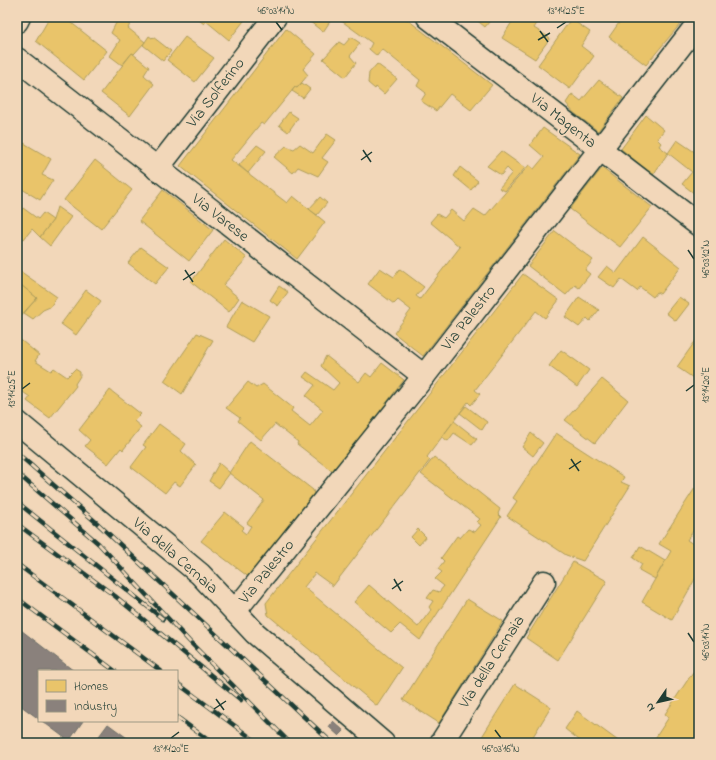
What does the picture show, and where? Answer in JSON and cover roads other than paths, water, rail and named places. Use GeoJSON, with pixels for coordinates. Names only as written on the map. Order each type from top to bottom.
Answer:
{"type":"FeatureCollection","features":[{"type":"Feature","properties":{"kind":"street"},"geometry":{"type":"LineString","coordinates":[[17,21],[19,17]]}},
{"type":"Feature","properties":{"kind":"street","name":"Via Solferino"},"geometry":{"type":"LineString","coordinates":[[157,169],[275,17]]}},
{"type":"Feature","properties":{"kind":"street","name":"Via Magenta"},"geometry":{"type":"LineString","coordinates":[[428,17],[699,225]]}},
{"type":"Feature","properties":{"kind":"street","name":"Via Palestro"},"geometry":{"type":"LineString","coordinates":[[236,611],[424,376],[699,22]]}},
{"type":"Feature","properties":{"kind":"street","name":"Via Varese"},"geometry":{"type":"LineString","coordinates":[[17,59],[424,376]]}},
{"type":"Feature","properties":{"kind":"street","name":"Via della Cernaia"},"geometry":{"type":"LineString","coordinates":[[17,422],[200,574],[255,632],[297,671],[383,743]]}},
{"type":"Feature","properties":{"kind":"street","name":"Via della Cernaia"},"geometry":{"type":"LineString","coordinates":[[441,743],[544,582]]}},
{"type":"Feature","properties":{"kind":"railway"},"geometry":{"type":"LineString","coordinates":[[17,453],[97,523],[332,743]]}},
{"type":"Feature","properties":{"kind":"railway"},"geometry":{"type":"LineString","coordinates":[[17,473],[99,544],[189,641],[290,743]]}},
{"type":"Feature","properties":{"kind":"railway"},"geometry":{"type":"LineString","coordinates":[[17,502],[163,619]]}},
{"type":"Feature","properties":{"kind":"railway"},"geometry":{"type":"LineString","coordinates":[[17,524],[115,596],[241,700]]}},
{"type":"Feature","properties":{"kind":"railway"},"geometry":{"type":"LineString","coordinates":[[17,564],[160,670]]}},
{"type":"Feature","properties":{"kind":"railway"},"geometry":{"type":"LineString","coordinates":[[17,598],[114,670]]}},
{"type":"Feature","properties":{"kind":"railway"},"geometry":{"type":"LineString","coordinates":[[178,684],[258,743]]}},
{"type":"Feature","properties":{"kind":"railway"},"geometry":{"type":"LineString","coordinates":[[178,718],[212,743]]}}]}
